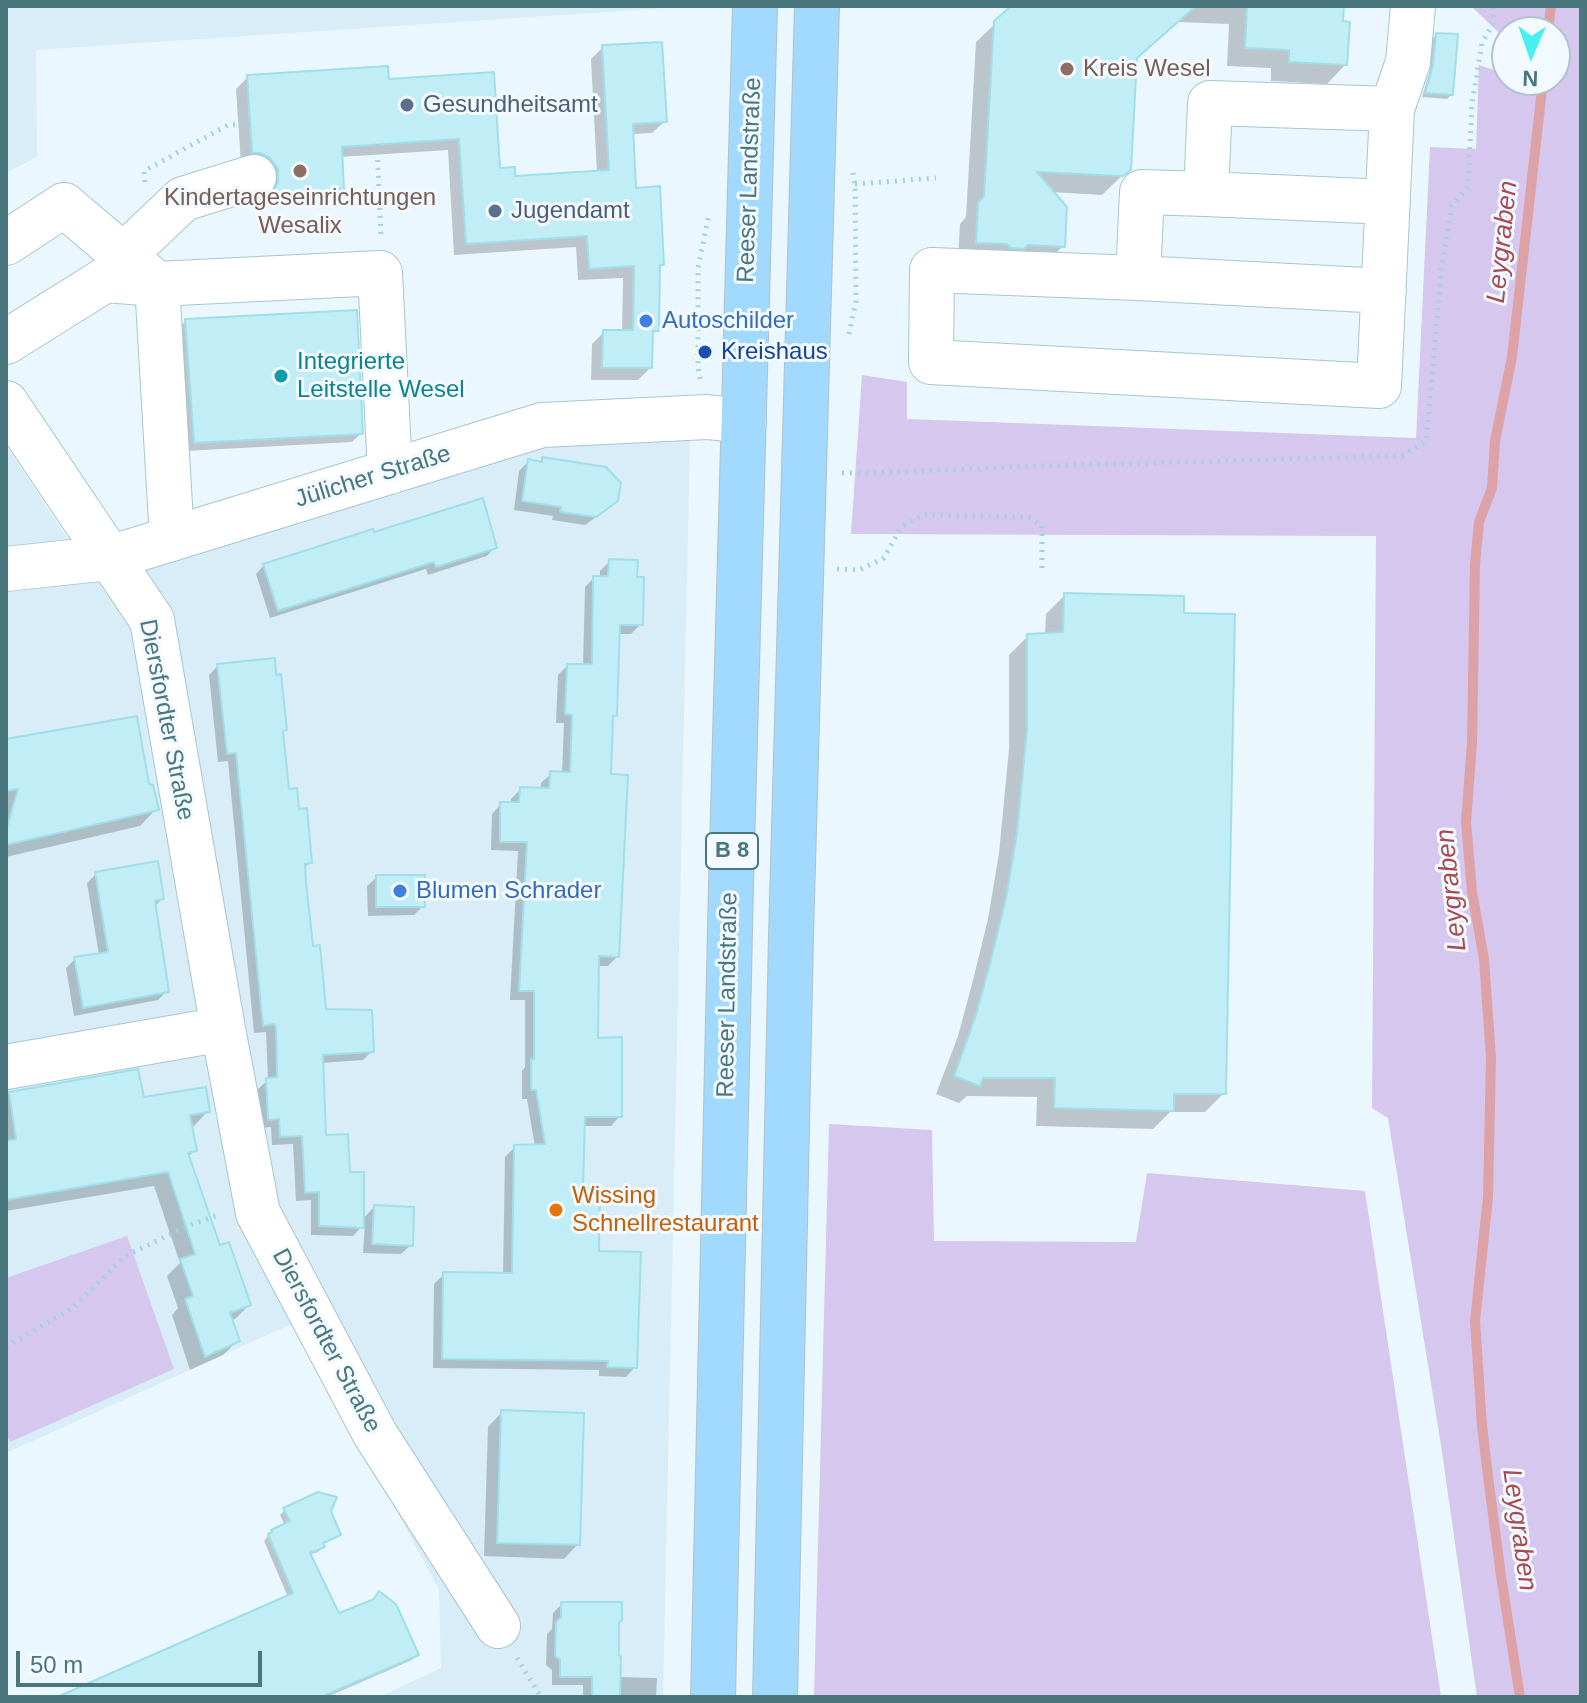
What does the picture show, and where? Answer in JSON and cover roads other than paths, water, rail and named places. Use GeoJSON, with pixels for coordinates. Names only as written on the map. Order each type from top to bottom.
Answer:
{"type":"FeatureCollection","features":[{"type":"Feature","properties":{"kind":"main road","name":"Reeser Landstraße"},"geometry":{"type":"LineString","coordinates":[[713,1697],[730,915],[755,6]]}},
{"type":"Feature","properties":{"kind":"main road","name":"B 8"},"geometry":{"type":"LineString","coordinates":[[775,1697],[791,951],[817,6]]}},
{"type":"Feature","properties":{"kind":"street"},"geometry":{"type":"LineString","coordinates":[[1384,291],[932,270],[931,362],[1379,386],[1384,291],[1392,109],[1408,62],[1413,6]]}},
{"type":"Feature","properties":{"kind":"street"},"geometry":{"type":"LineString","coordinates":[[1206,194],[1210,103],[1392,109]]}},
{"type":"Feature","properties":{"kind":"street"},"geometry":{"type":"LineString","coordinates":[[123,256],[183,199],[254,177]]}},
{"type":"Feature","properties":{"kind":"street"},"geometry":{"type":"LineString","coordinates":[[1138,278],[1142,192],[1388,202]]}},
{"type":"Feature","properties":{"kind":"street"},"geometry":{"type":"LineString","coordinates":[[6,243],[64,205],[157,284],[172,539]]}},
{"type":"Feature","properties":{"kind":"street"},"geometry":{"type":"LineString","coordinates":[[6,342],[105,280],[157,284],[380,273],[390,472]]}},
{"type":"Feature","properties":{"kind":"street","name":"Diersfordter Straße"},"geometry":{"type":"LineString","coordinates":[[6,403],[152,620],[258,1213],[375,1434],[498,1626]]}},
{"type":"Feature","properties":{"kind":"street","name":"Jülicher Straße"},"geometry":{"type":"LineString","coordinates":[[6,569],[109,558],[542,425],[707,417],[744,421]]}},
{"type":"Feature","properties":{"kind":"street"},"geometry":{"type":"LineString","coordinates":[[6,1067],[223,1029]]}},
{"type":"Feature","properties":{"kind":"waterway","name":"Leygraben"},"geometry":{"type":"LineString","coordinates":[[1550,16],[1551,6]]}},
{"type":"Feature","properties":{"kind":"waterway","name":"Leygraben"},"geometry":{"type":"LineString","coordinates":[[1520,1697],[1482,1426],[1475,1321],[1488,1197],[1491,1058],[1484,959],[1472,892],[1466,822],[1472,743],[1475,564],[1479,522],[1492,488],[1495,441],[1512,357],[1541,96]]}},
{"type":"Feature","properties":{"kind":"place","name":"Kreis Wesel"},"geometry":{"type":"Point","coordinates":[1067,69]}},
{"type":"Feature","properties":{"kind":"place","name":"Gesundheitsamt"},"geometry":{"type":"Point","coordinates":[407,105]}},
{"type":"Feature","properties":{"kind":"place","name":"Kindertageseinrichtungen Wesalix"},"geometry":{"type":"Point","coordinates":[300,171]}},
{"type":"Feature","properties":{"kind":"place","name":"Jugendamt"},"geometry":{"type":"Point","coordinates":[495,211]}},
{"type":"Feature","properties":{"kind":"place","name":"Autoschilder"},"geometry":{"type":"Point","coordinates":[646,321]}},
{"type":"Feature","properties":{"kind":"place","name":"Kreishaus"},"geometry":{"type":"Point","coordinates":[705,352]}},
{"type":"Feature","properties":{"kind":"place","name":"Integrierte Leitstelle Wesel"},"geometry":{"type":"Point","coordinates":[281,376]}},
{"type":"Feature","properties":{"kind":"place","name":"Blumen Schrader"},"geometry":{"type":"Point","coordinates":[400,891]}},
{"type":"Feature","properties":{"kind":"place","name":"Wissing Schnellrestaurant"},"geometry":{"type":"Point","coordinates":[556,1210]}}]}
